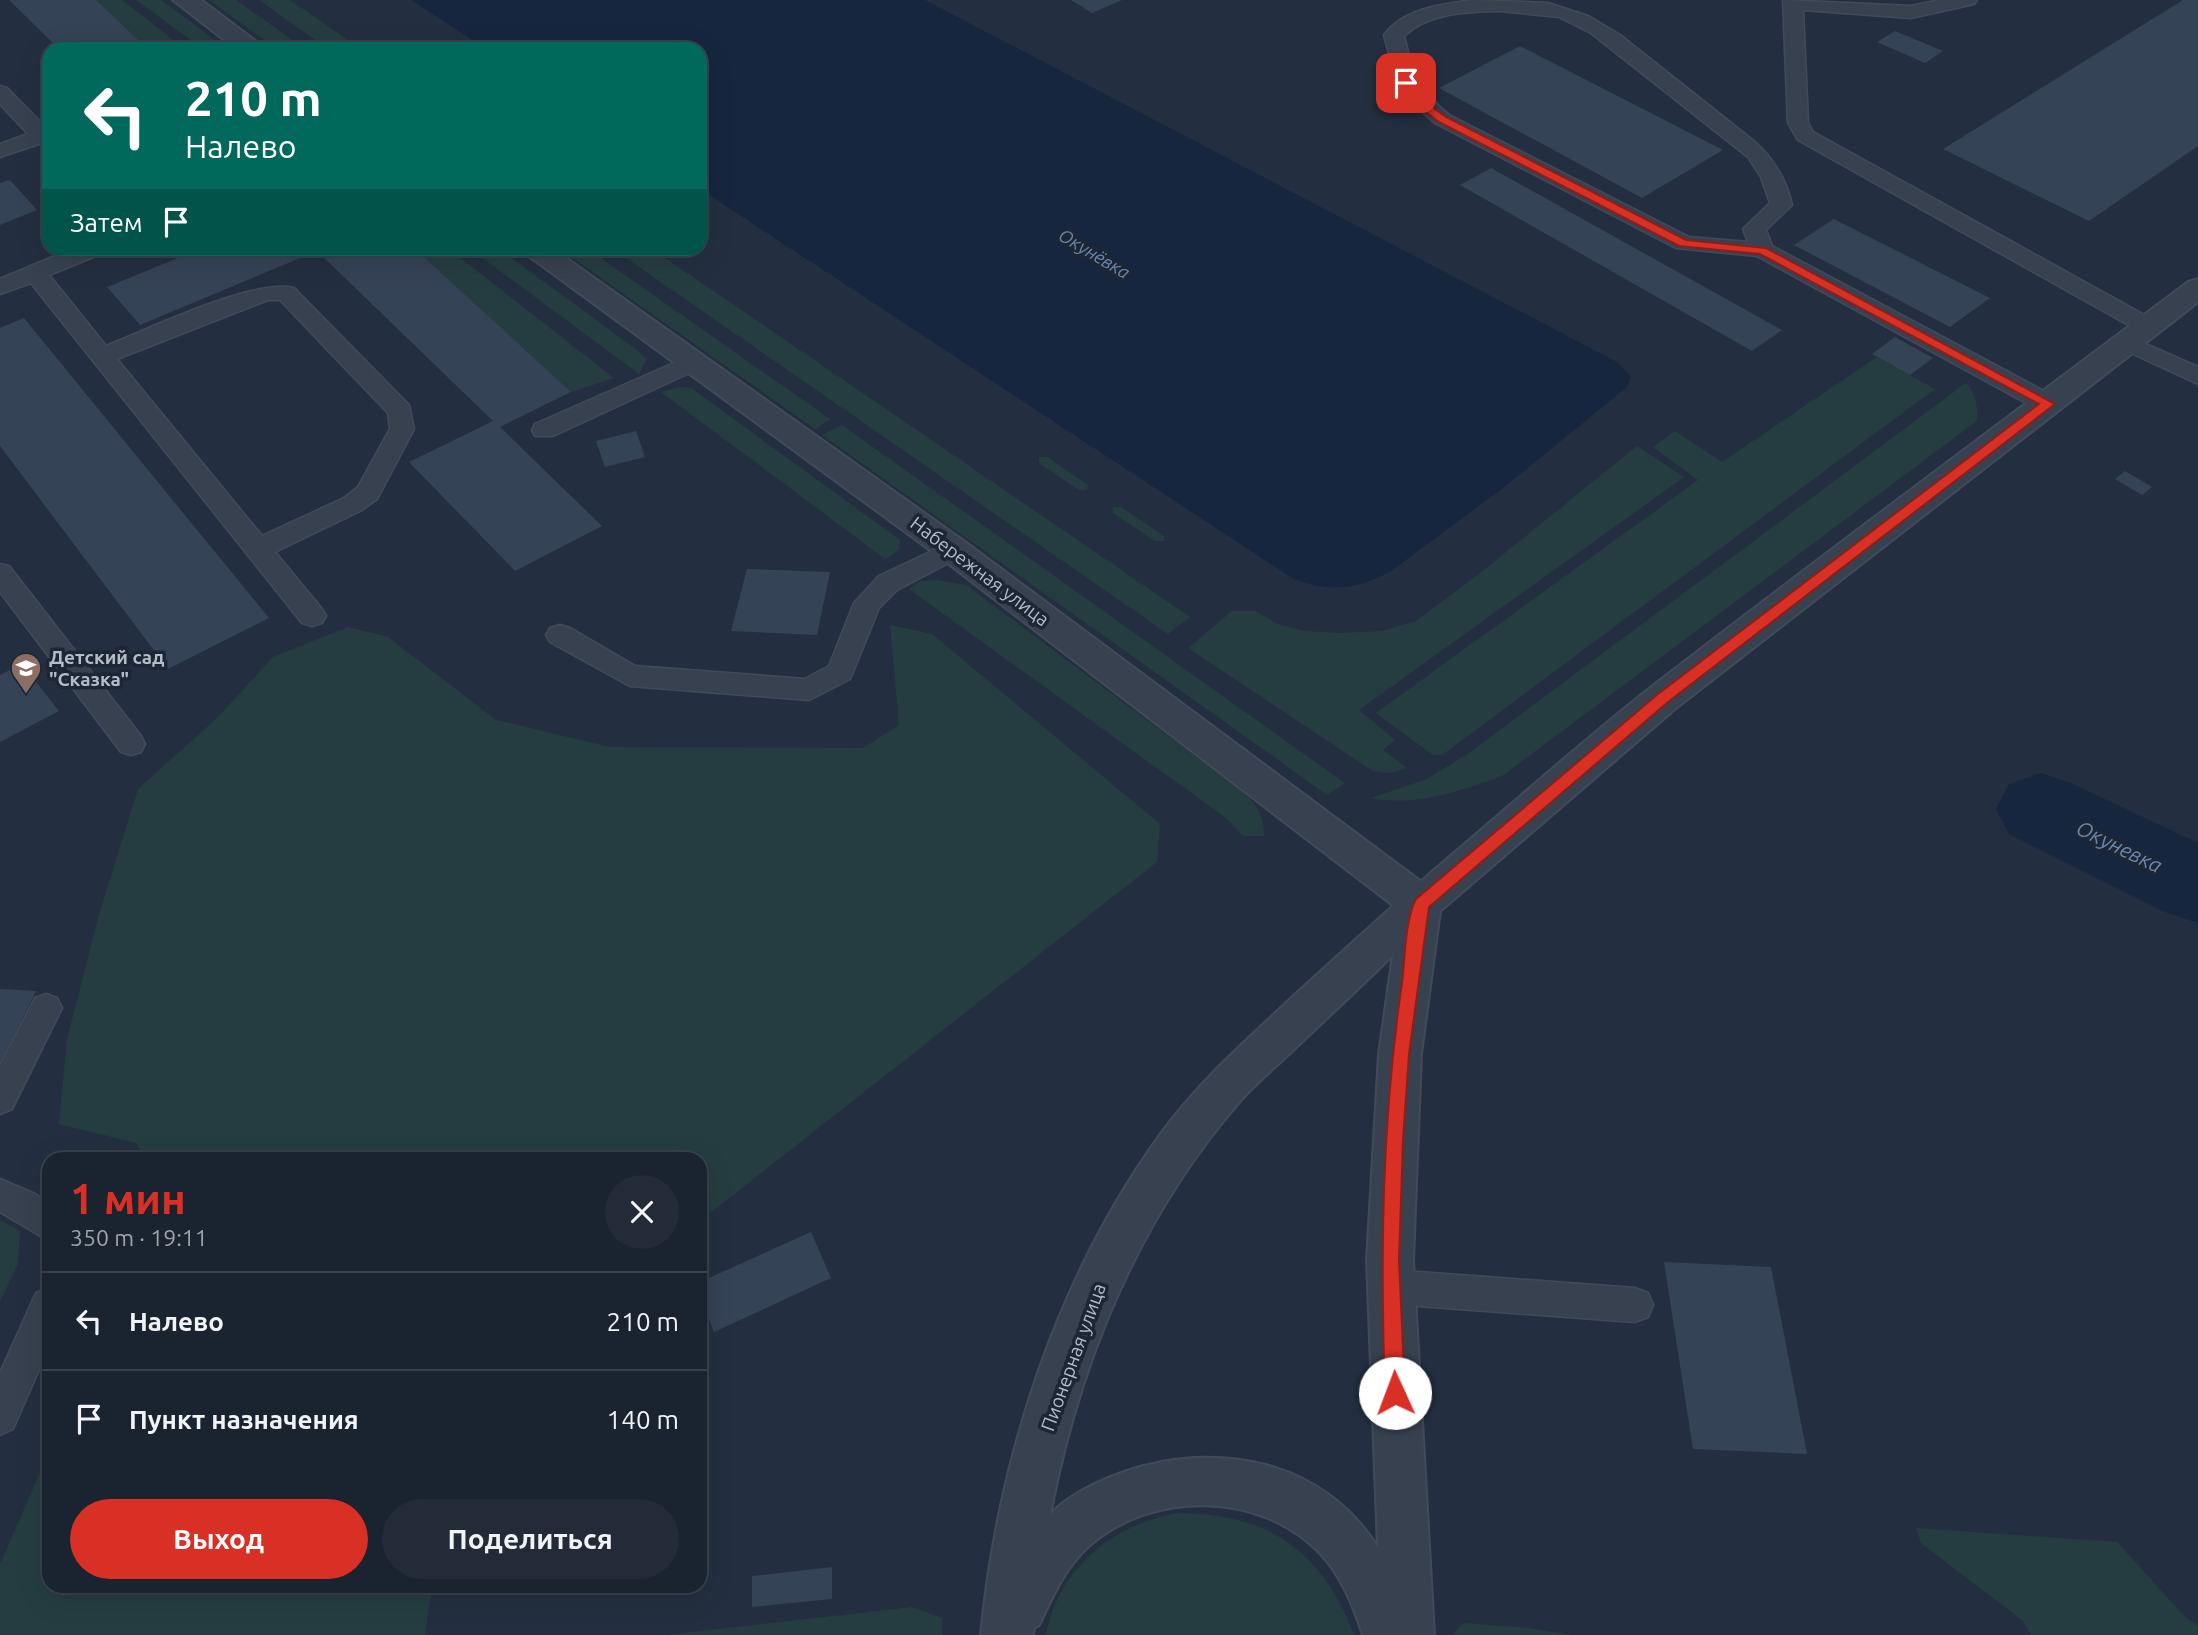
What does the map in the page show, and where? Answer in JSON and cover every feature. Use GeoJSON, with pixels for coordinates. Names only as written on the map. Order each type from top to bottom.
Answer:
{"type":"FeatureCollection","features":[{"type":"Feature","properties":{"kind":"street"},"geometry":{"type":"LineString","coordinates":[[185,0],[243,42]]}},
{"type":"Feature","properties":{"kind":"street","name":"Набережная улица"},"geometry":{"type":"LineString","coordinates":[[543,256],[953,550],[1421,904]]}},
{"type":"Feature","properties":{"kind":"street","name":"Пионерная улица"},"geometry":{"type":"LineString","coordinates":[[1007,1635],[1013,1580],[1027,1506],[1054,1399],[1085,1312],[1124,1230],[1177,1148],[1226,1086],[1421,904],[1663,698],[2198,288]]}},
{"type":"Feature","properties":{"kind":"street"},"geometry":{"type":"LineString","coordinates":[[1408,1635],[1391,1287],[1394,1140],[1400,1054],[1421,904]]}},
{"type":"Feature","properties":{"kind":"street"},"geometry":{"type":"LineString","coordinates":[[1013,1635],[1027,1585],[1055,1545],[1081,1520],[1090,1512],[1134,1490],[1181,1480],[1247,1485],[1293,1500],[1335,1532],[1366,1574],[1389,1635]]}},
{"type":"Feature","properties":{"kind":"lane"},"geometry":{"type":"LineString","coordinates":[[1967,0],[1911,12],[1793,2],[1798,123],[1805,136],[2139,335],[2198,376]]}},
{"type":"Feature","properties":{"kind":"lane"},"geometry":{"type":"LineString","coordinates":[[1762,250],[1754,229],[1781,205],[1777,183],[1756,154],[1609,39],[1569,14],[1537,5],[1475,5],[1429,12],[1401,24],[1394,35],[1406,83],[1423,105],[1443,119],[1684,243],[1762,250],[2048,404]]}},
{"type":"Feature","properties":{"kind":"lane"},"geometry":{"type":"LineString","coordinates":[[0,92],[42,136]]}},
{"type":"Feature","properties":{"kind":"lane"},"geometry":{"type":"LineString","coordinates":[[0,151],[42,141]]}},
{"type":"Feature","properties":{"kind":"lane"},"geometry":{"type":"LineString","coordinates":[[0,287],[76,256]]}},
{"type":"Feature","properties":{"kind":"lane"},"geometry":{"type":"LineString","coordinates":[[35,273],[104,355],[312,616]]}},
{"type":"Feature","properties":{"kind":"lane"},"geometry":{"type":"LineString","coordinates":[[104,355],[265,293],[286,293],[400,411],[402,429],[368,493],[353,504],[258,550]]}},
{"type":"Feature","properties":{"kind":"lane"},"geometry":{"type":"LineString","coordinates":[[544,430],[692,363]]}},
{"type":"Feature","properties":{"kind":"lane"},"geometry":{"type":"LineString","coordinates":[[560,635],[630,676],[809,690],[840,672],[867,603],[888,583],[953,550]]}},
{"type":"Feature","properties":{"kind":"lane"},"geometry":{"type":"LineString","coordinates":[[0,573],[131,744]]}},
{"type":"Feature","properties":{"kind":"lane"},"geometry":{"type":"LineString","coordinates":[[0,1099],[46,1008]]}},
{"type":"Feature","properties":{"kind":"lane"},"geometry":{"type":"LineString","coordinates":[[0,1195],[23,1205],[42,1220]]}},
{"type":"Feature","properties":{"kind":"lane"},"geometry":{"type":"LineString","coordinates":[[1391,1287],[1635,1305]]}},
{"type":"Feature","properties":{"kind":"lane"},"geometry":{"type":"LineString","coordinates":[[0,1416],[42,1321]]}},
{"type":"Feature","properties":{"kind":"green space"},"geometry":{"type":"Polygon","coordinates":[[[96,0],[122,0],[176,42],[141,42],[96,0]]]}},
{"type":"Feature","properties":{"kind":"green space"},"geometry":{"type":"Polygon","coordinates":[[[136,0],[161,0],[218,42],[193,42],[136,0]]]}},
{"type":"Feature","properties":{"kind":"green space"},"geometry":{"type":"Polygon","coordinates":[[[209,0],[236,0],[295,42],[267,42],[209,0]]]}},
{"type":"Feature","properties":{"kind":"green space"},"geometry":{"type":"Polygon","coordinates":[[[259,0],[290,0],[351,42],[318,42],[259,0]]]}},
{"type":"Feature","properties":{"kind":"green space"},"geometry":{"type":"Polygon","coordinates":[[[422,256],[458,256],[614,378],[571,392],[422,256]]]}},
{"type":"Feature","properties":{"kind":"green space"},"geometry":{"type":"Polygon","coordinates":[[[479,256],[509,256],[633,347],[647,359],[639,374],[479,256]]]}},
{"type":"Feature","properties":{"kind":"green space"},"geometry":{"type":"Polygon","coordinates":[[[570,256],[598,256],[830,419],[815,429],[570,256]]]}},
{"type":"Feature","properties":{"kind":"green space"},"geometry":{"type":"Polygon","coordinates":[[[623,256],[662,256],[1190,617],[1168,634],[623,256]]]}},
{"type":"Feature","properties":{"kind":"green space"},"geometry":{"type":"Polygon","coordinates":[[[1877,357],[1935,389],[1442,755],[1433,755],[1376,713],[1698,480],[1653,447],[1675,431],[1722,462],[1877,357]]]}},
{"type":"Feature","properties":{"kind":"green space"},"geometry":{"type":"Polygon","coordinates":[[[1966,383],[1976,400],[1977,421],[1502,776],[1454,792],[1421,799],[1371,798],[1427,779],[1469,753],[1966,383]]]}},
{"type":"Feature","properties":{"kind":"green space"},"geometry":{"type":"Polygon","coordinates":[[[679,387],[691,388],[900,540],[899,550],[885,559],[661,392],[679,387]]]}},
{"type":"Feature","properties":{"kind":"green space"},"geometry":{"type":"Polygon","coordinates":[[[842,425],[1345,783],[1327,795],[822,435],[842,425]]]}},
{"type":"Feature","properties":{"kind":"green space"},"geometry":{"type":"Polygon","coordinates":[[[1637,446],[1684,477],[1359,710],[1395,740],[1383,750],[1407,768],[1390,773],[1373,771],[1188,648],[1232,611],[1255,611],[1278,624],[1305,631],[1339,633],[1382,631],[1416,621],[1479,574],[1637,446]]]}},
{"type":"Feature","properties":{"kind":"green space"},"geometry":{"type":"Polygon","coordinates":[[[1039,457],[1047,457],[1088,485],[1087,490],[1079,490],[1039,463],[1039,457]]]}},
{"type":"Feature","properties":{"kind":"green space"},"geometry":{"type":"Polygon","coordinates":[[[1113,507],[1121,507],[1164,536],[1164,541],[1155,541],[1113,513],[1113,507]]]}},
{"type":"Feature","properties":{"kind":"green space"},"geometry":{"type":"Polygon","coordinates":[[[936,580],[966,585],[1234,785],[1258,809],[1264,836],[1243,836],[1226,818],[909,589],[921,581],[936,580]]]}},
{"type":"Feature","properties":{"kind":"green space"},"geometry":{"type":"Polygon","coordinates":[[[890,625],[932,634],[1160,824],[1157,862],[707,1216],[707,1152],[141,1152],[136,1143],[59,1124],[67,1039],[100,911],[138,789],[216,719],[273,657],[348,627],[388,637],[496,720],[610,747],[863,748],[899,725],[890,625]]]}},
{"type":"Feature","properties":{"kind":"green space"},"geometry":{"type":"Polygon","coordinates":[[[0,1220],[20,1231],[18,1263],[0,1302],[0,1220]]]}},
{"type":"Feature","properties":{"kind":"green space"},"geometry":{"type":"Polygon","coordinates":[[[42,1468],[42,1593],[431,1593],[425,1635],[0,1635],[0,1564],[42,1468]]]}},
{"type":"Feature","properties":{"kind":"green space"},"geometry":{"type":"Polygon","coordinates":[[[1178,1513],[1211,1515],[1240,1521],[1288,1542],[1308,1559],[1326,1580],[1354,1635],[1046,1635],[1052,1611],[1063,1589],[1092,1553],[1132,1527],[1178,1513]]]}},
{"type":"Feature","properties":{"kind":"green space"},"geometry":{"type":"Polygon","coordinates":[[[1916,1528],[2117,1542],[2186,1618],[2198,1625],[2198,1635],[2031,1635],[2023,1621],[1921,1543],[1916,1528]]]}},
{"type":"Feature","properties":{"kind":"green space"},"geometry":{"type":"Polygon","coordinates":[[[912,1607],[942,1618],[942,1635],[666,1635],[912,1607]]]}},
{"type":"Feature","properties":{"kind":"green space"},"geometry":{"type":"Polygon","coordinates":[[[1463,1623],[1529,1628],[1570,1635],[1453,1635],[1463,1623]]]}},
{"type":"Feature","properties":{"kind":"water","name":"Окунёвка"},"geometry":{"type":"Polygon","coordinates":[[[411,0],[925,0],[1617,362],[1631,377],[1627,387],[1507,485],[1391,571],[1354,586],[1330,587],[1305,583],[1292,578],[707,194],[707,42],[475,42],[411,0]]]}},
{"type":"Feature","properties":{"kind":"building"},"geometry":{"type":"Polygon","coordinates":[[[9,0],[96,0],[141,42],[52,42],[9,0]]]}},
{"type":"Feature","properties":{"kind":"building"},"geometry":{"type":"Polygon","coordinates":[[[1071,0],[1122,0],[1092,13],[1071,0]]]}},
{"type":"Feature","properties":{"kind":"building"},"geometry":{"type":"Polygon","coordinates":[[[2183,0],[2198,0],[2198,146],[2089,221],[1943,149],[2183,0]]]}},
{"type":"Feature","properties":{"kind":"building"},"geometry":{"type":"Polygon","coordinates":[[[1895,31],[1943,51],[1925,63],[1877,42],[1895,31]]]}},
{"type":"Feature","properties":{"kind":"building"},"geometry":{"type":"Polygon","coordinates":[[[1520,46],[1723,150],[1642,198],[1439,88],[1520,46]]]}},
{"type":"Feature","properties":{"kind":"building"},"geometry":{"type":"Polygon","coordinates":[[[1491,168],[1782,330],[1752,351],[1460,185],[1491,168]]]}},
{"type":"Feature","properties":{"kind":"building"},"geometry":{"type":"Polygon","coordinates":[[[10,180],[37,210],[0,225],[0,183],[10,180]]]}},
{"type":"Feature","properties":{"kind":"building"},"geometry":{"type":"Polygon","coordinates":[[[1834,219],[1990,298],[1950,327],[1794,245],[1834,219]]]}},
{"type":"Feature","properties":{"kind":"building"},"geometry":{"type":"Polygon","coordinates":[[[183,256],[305,256],[140,325],[107,287],[183,256]]]}},
{"type":"Feature","properties":{"kind":"building"},"geometry":{"type":"Polygon","coordinates":[[[322,256],[423,256],[571,392],[500,427],[602,526],[515,571],[409,462],[493,421],[322,256]]]}},
{"type":"Feature","properties":{"kind":"building"},"geometry":{"type":"Polygon","coordinates":[[[24,318],[269,618],[168,669],[0,446],[0,328],[24,318]]]}},
{"type":"Feature","properties":{"kind":"building"},"geometry":{"type":"Polygon","coordinates":[[[1895,337],[1933,358],[1910,375],[1872,354],[1895,337]]]}},
{"type":"Feature","properties":{"kind":"building"},"geometry":{"type":"Polygon","coordinates":[[[636,431],[645,457],[605,467],[596,441],[636,431]]]}},
{"type":"Feature","properties":{"kind":"building"},"geometry":{"type":"Polygon","coordinates":[[[2125,471],[2152,487],[2142,495],[2115,479],[2125,471]]]}},
{"type":"Feature","properties":{"kind":"building"},"geometry":{"type":"Polygon","coordinates":[[[747,569],[830,572],[817,635],[731,631],[747,569]]]}},
{"type":"Feature","properties":{"kind":"building"},"geometry":{"type":"Polygon","coordinates":[[[22,664],[59,711],[0,742],[0,675],[22,664]]]}},
{"type":"Feature","properties":{"kind":"building"},"geometry":{"type":"Polygon","coordinates":[[[0,989],[36,991],[0,1064],[0,989]]]}},
{"type":"Feature","properties":{"kind":"building"},"geometry":{"type":"Polygon","coordinates":[[[811,1232],[831,1278],[714,1332],[707,1314],[707,1279],[811,1232]]]}},
{"type":"Feature","properties":{"kind":"building"},"geometry":{"type":"Polygon","coordinates":[[[1664,1262],[1771,1267],[1807,1454],[1693,1449],[1664,1262]]]}},
{"type":"Feature","properties":{"kind":"building"},"geometry":{"type":"Polygon","coordinates":[[[832,1567],[832,1599],[752,1607],[752,1576],[832,1567]]]}},
{"type":"Feature","properties":{"kind":"waterway","name":"Окуневка"},"geometry":{"type":"LineString","coordinates":[[2041,809],[2198,885]]}},
{"type":"Feature","properties":{"kind":"place","name":"Детский сад \"Сказка\""},"geometry":{"type":"Point","coordinates":[26,695]}},
{"type":"Feature","properties":{"kind":"route"},"geometry":{"type":"LineString","coordinates":[[1395,1393],[1390,1260],[1394,1140],[1400,1054],[1421,904],[1663,698],[2048,404],[1762,250],[1684,243],[1443,119],[1423,105],[1406,83]]}}]}
